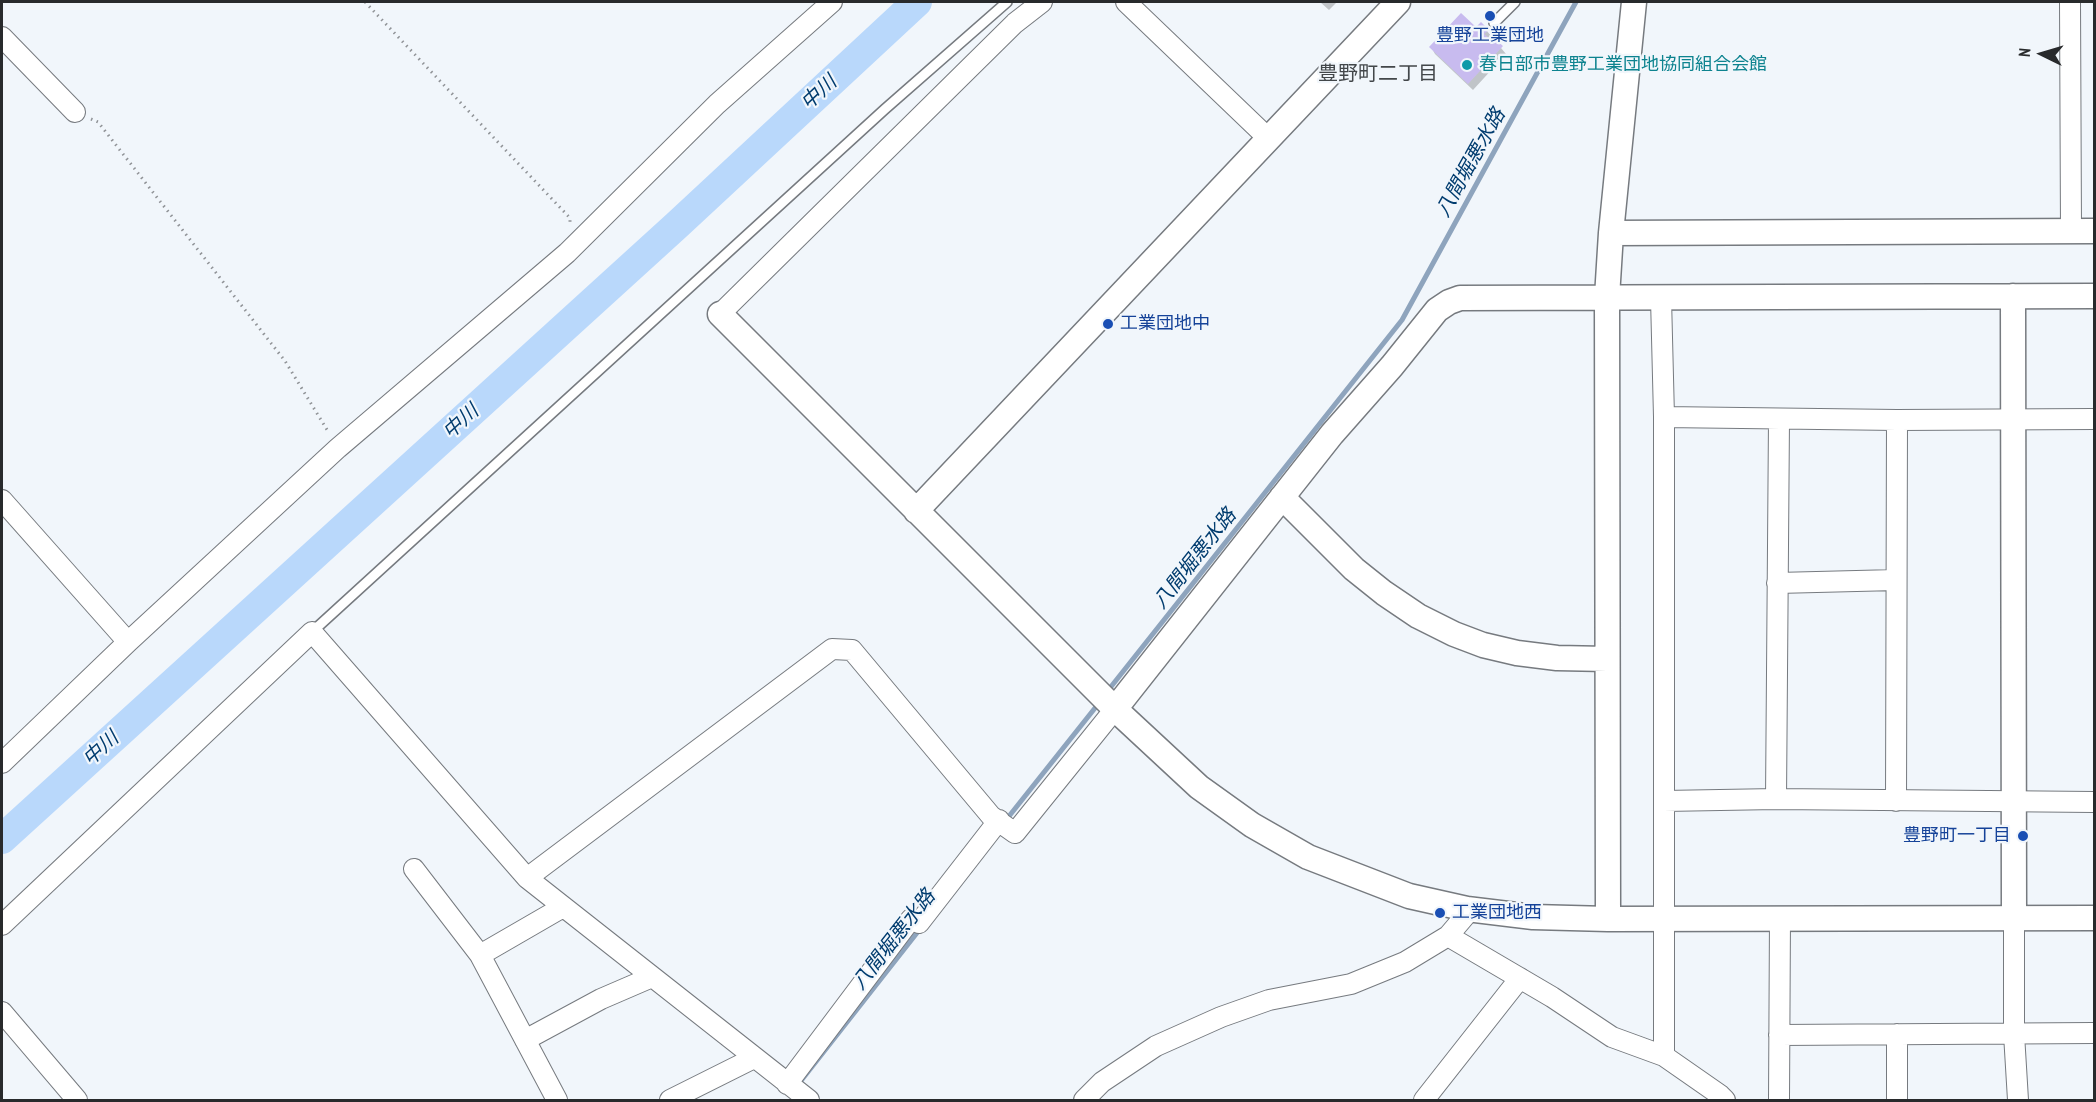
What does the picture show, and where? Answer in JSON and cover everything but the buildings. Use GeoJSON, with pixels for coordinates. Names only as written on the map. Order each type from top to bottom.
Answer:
{"type":"FeatureCollection","features":[{"type":"Feature","properties":{"kind":"street"},"geometry":{"type":"LineString","coordinates":[[2,763],[128,642],[338,447],[567,253],[717,104],[832,2]]}},
{"type":"Feature","properties":{"kind":"street"},"geometry":{"type":"LineString","coordinates":[[1042,2],[1016,23],[720,314],[1107,702],[1199,787],[1252,825],[1308,857],[1409,897],[1467,909],[1533,917],[1608,919],[2094,918]]}},
{"type":"Feature","properties":{"kind":"street"},"geometry":{"type":"LineString","coordinates":[[1126,2],[1269,139]]}},
{"type":"Feature","properties":{"kind":"street"},"geometry":{"type":"LineString","coordinates":[[916,511],[1398,2]]}},
{"type":"Feature","properties":{"kind":"street"},"geometry":{"type":"LineString","coordinates":[[1608,919],[1607,297],[1611,233],[1634,2]]}},
{"type":"Feature","properties":{"kind":"street"},"geometry":{"type":"LineString","coordinates":[[1611,233],[2083,231],[2070,2]]}},
{"type":"Feature","properties":{"kind":"street"},"geometry":{"type":"LineString","coordinates":[[2,37],[75,112]]}},
{"type":"Feature","properties":{"kind":"street"},"geometry":{"type":"LineString","coordinates":[[2013,296],[2014,1034],[2018,1101]]}},
{"type":"Feature","properties":{"kind":"street"},"geometry":{"type":"LineString","coordinates":[[527,878],[832,649],[852,650],[991,816],[1015,833],[1107,702],[1282,497],[1437,310],[1449,302],[1460,298],[2094,296]]}},
{"type":"Feature","properties":{"kind":"street"},"geometry":{"type":"LineString","coordinates":[[1661,298],[1664,417],[1664,1056]]}},
{"type":"Feature","properties":{"kind":"street"},"geometry":{"type":"LineString","coordinates":[[1664,417],[1897,420],[2094,419]]}},
{"type":"Feature","properties":{"kind":"street"},"geometry":{"type":"LineString","coordinates":[[1776,799],[1779,419]]}},
{"type":"Feature","properties":{"kind":"street"},"geometry":{"type":"LineString","coordinates":[[1896,801],[1897,420]]}},
{"type":"Feature","properties":{"kind":"street"},"geometry":{"type":"LineString","coordinates":[[1282,497],[1354,569],[1384,593],[1436,625],[1483,645],[1517,653],[1557,658],[1607,659]]}},
{"type":"Feature","properties":{"kind":"street"},"geometry":{"type":"LineString","coordinates":[[2,501],[128,642]]}},
{"type":"Feature","properties":{"kind":"street"},"geometry":{"type":"LineString","coordinates":[[1777,583],[1896,580]]}},
{"type":"Feature","properties":{"kind":"street"},"geometry":{"type":"LineString","coordinates":[[2,925],[312,632],[527,878],[798,1092],[911,919],[919,923],[1004,824]]}},
{"type":"Feature","properties":{"kind":"street"},"geometry":{"type":"LineString","coordinates":[[1664,801],[1776,799],[2094,802]]}},
{"type":"Feature","properties":{"kind":"street"},"geometry":{"type":"LineString","coordinates":[[414,869],[480,955],[557,1101]]}},
{"type":"Feature","properties":{"kind":"street"},"geometry":{"type":"LineString","coordinates":[[480,955],[563,907]]}},
{"type":"Feature","properties":{"kind":"street"},"geometry":{"type":"LineString","coordinates":[[1084,1101],[1102,1082],[1156,1046],[1221,1017],[1269,1000],[1351,984],[1405,962],[1448,936],[1465,916],[1467,909]]}},
{"type":"Feature","properties":{"kind":"street"},"geometry":{"type":"LineString","coordinates":[[1779,1101],[1780,917]]}},
{"type":"Feature","properties":{"kind":"street"},"geometry":{"type":"LineString","coordinates":[[1448,936],[1520,978],[1612,1037],[1664,1056],[1720,1095],[1725,1101]]}},
{"type":"Feature","properties":{"kind":"street"},"geometry":{"type":"LineString","coordinates":[[525,1040],[601,999],[652,977]]}},
{"type":"Feature","properties":{"kind":"street"},"geometry":{"type":"LineString","coordinates":[[1424,1101],[1520,978]]}},
{"type":"Feature","properties":{"kind":"street"},"geometry":{"type":"LineString","coordinates":[[2,1012],[77,1101]]}},
{"type":"Feature","properties":{"kind":"street"},"geometry":{"type":"LineString","coordinates":[[1779,1035],[2094,1033]]}},
{"type":"Feature","properties":{"kind":"street"},"geometry":{"type":"LineString","coordinates":[[1897,1034],[1897,1101]]}},
{"type":"Feature","properties":{"kind":"street"},"geometry":{"type":"LineString","coordinates":[[670,1101],[754,1058]]}},
{"type":"Feature","properties":{"kind":"lane"},"geometry":{"type":"LineString","coordinates":[[312,632],[885,109],[1007,2]]}},
{"type":"Feature","properties":{"kind":"lane"},"geometry":{"type":"LineString","coordinates":[[1494,23],[1515,2]]}},
{"type":"Feature","properties":{"kind":"path"},"geometry":{"type":"LineString","coordinates":[[365,2],[570,218],[567,253]]}},
{"type":"Feature","properties":{"kind":"path"},"geometry":{"type":"LineString","coordinates":[[75,112],[98,122],[285,361],[338,447]]}},
{"type":"Feature","properties":{"kind":"waterway","name":"中川"},"geometry":{"type":"LineString","coordinates":[[2,839],[677,225],[917,2]]}},
{"type":"Feature","properties":{"kind":"waterway","name":"八間堀悪水路"},"geometry":{"type":"LineString","coordinates":[[1106,693],[1402,320],[1576,2]]}},
{"type":"Feature","properties":{"kind":"waterway","name":"八間堀悪水路"},"geometry":{"type":"LineString","coordinates":[[1006,820],[1099,703]]}},
{"type":"Feature","properties":{"kind":"waterway","name":"八間堀悪水路"},"geometry":{"type":"LineString","coordinates":[[800,1082],[920,929]]}},
{"type":"Feature","properties":{"kind":"place","name":"豊野工業団地"},"geometry":{"type":"Point","coordinates":[1490,16]}},
{"type":"Feature","properties":{"kind":"place","name":"春日部市豊野工業団地協同組合会館"},"geometry":{"type":"Point","coordinates":[1467,65]}},
{"type":"Feature","properties":{"kind":"place","name":"工業団地中"},"geometry":{"type":"Point","coordinates":[1108,324]}},
{"type":"Feature","properties":{"kind":"place","name":"豊野町一丁目"},"geometry":{"type":"Point","coordinates":[2023,836]}},
{"type":"Feature","properties":{"kind":"place","name":"工業団地西"},"geometry":{"type":"Point","coordinates":[1440,913]}},
{"type":"Feature","properties":{"kind":"district","name":"豊野町二丁目"},"geometry":{"type":"Point","coordinates":[1378,74]}}]}
